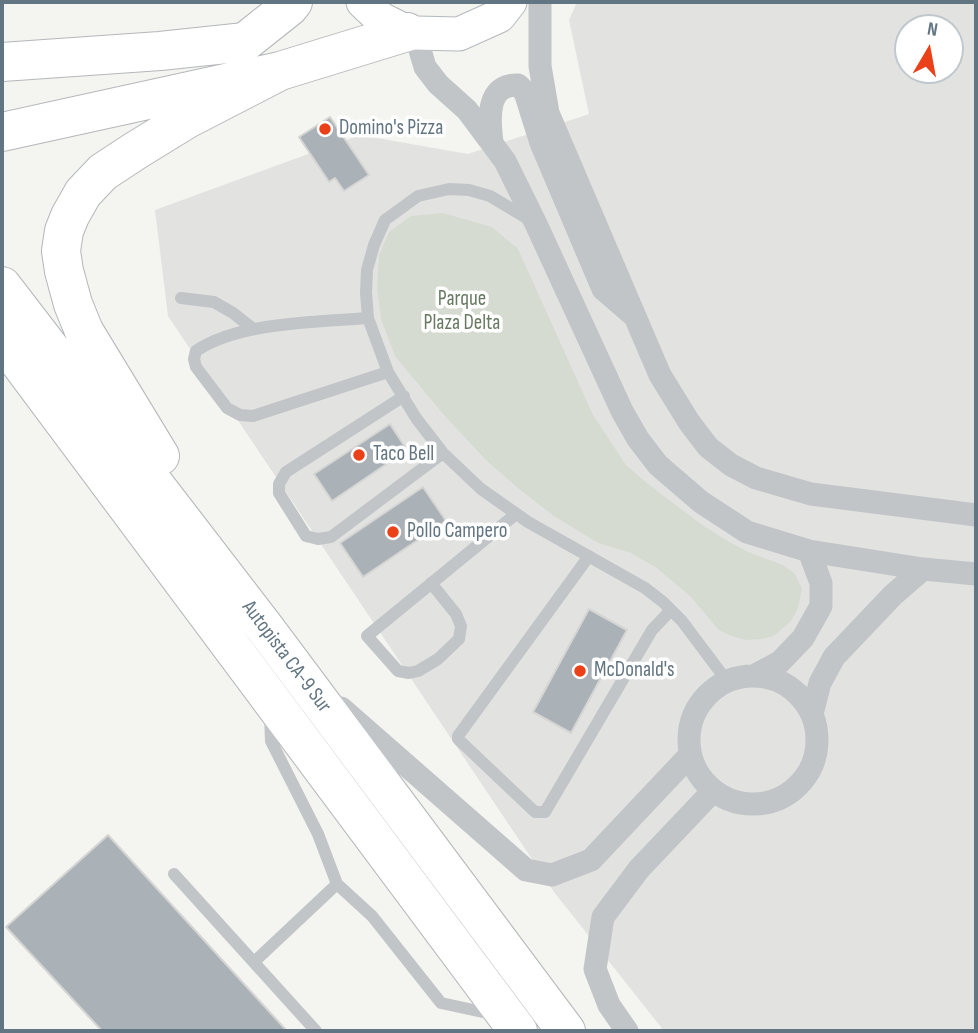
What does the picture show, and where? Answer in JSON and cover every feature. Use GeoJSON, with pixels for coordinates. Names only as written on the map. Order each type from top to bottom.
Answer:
{"type":"FeatureCollection","features":[{"type":"Feature","properties":{"kind":"highway"},"geometry":{"type":"LineString","coordinates":[[2,132],[202,77],[293,2]]}},
{"type":"Feature","properties":{"kind":"highway"},"geometry":{"type":"LineString","coordinates":[[265,628],[84,331],[64,271],[61,251],[64,231],[83,193],[103,173],[187,119],[280,71],[411,32]]}},
{"type":"Feature","properties":{"kind":"highway"},"geometry":{"type":"LineString","coordinates":[[2,62],[245,42]]}},
{"type":"Feature","properties":{"kind":"highway"},"geometry":{"type":"LineString","coordinates":[[2,107],[202,77],[280,71]]}},
{"type":"Feature","properties":{"kind":"highway","name":"Autopista CA-9 Sur"},"geometry":{"type":"LineString","coordinates":[[2,286],[265,628],[566,1031]]}},
{"type":"Feature","properties":{"kind":"highway","name":"Autopista CA-9 Sur"},"geometry":{"type":"LineString","coordinates":[[2,338],[513,1024]]}},
{"type":"Feature","properties":{"kind":"main road"},"geometry":{"type":"LineString","coordinates":[[363,2],[381,19],[411,32],[458,34],[499,16],[510,2]]}},
{"type":"Feature","properties":{"kind":"street"},"geometry":{"type":"LineString","coordinates":[[540,2],[540,66],[548,113],[660,375],[708,447],[732,466],[756,478],[811,494],[976,515]]}},
{"type":"Feature","properties":{"kind":"street"},"geometry":{"type":"LineString","coordinates":[[411,32],[425,67],[438,84],[467,110],[505,162],[622,411],[658,466],[701,502],[747,532],[809,551],[923,569],[976,574]]}},
{"type":"Feature","properties":{"kind":"street"},"geometry":{"type":"LineString","coordinates":[[492,142],[491,110],[498,91],[508,85],[518,85],[525,92],[541,143],[603,289],[636,319]]}},
{"type":"Feature","properties":{"kind":"street"},"geometry":{"type":"LineString","coordinates":[[754,676],[780,662],[796,646],[821,606],[821,583],[809,551]]}},
{"type":"Feature","properties":{"kind":"street"},"geometry":{"type":"LineString","coordinates":[[812,714],[820,684],[834,657],[893,595],[923,569]]}},
{"type":"Feature","properties":{"kind":"street"},"geometry":{"type":"LineString","coordinates":[[293,666],[526,870],[552,876],[591,860],[690,755]]}},
{"type":"Feature","properties":{"kind":"street"},"geometry":{"type":"LineString","coordinates":[[754,676],[789,686],[802,698],[812,714],[818,738],[815,762],[802,783],[783,798],[759,805],[735,802],[713,791],[698,775],[690,755],[689,733],[695,711],[709,694],[727,681],[754,676]]}},
{"type":"Feature","properties":{"kind":"street"},"geometry":{"type":"LineString","coordinates":[[626,1031],[610,1005],[595,969],[603,917],[639,869],[713,791]]}},
{"type":"Feature","properties":{"kind":"lane"},"geometry":{"type":"LineString","coordinates":[[536,224],[490,196],[469,190],[449,189],[418,196],[385,220],[367,270],[366,293],[368,318],[388,372],[416,418],[443,453],[481,489],[527,523],[645,588],[682,621],[727,681]]}},
{"type":"Feature","properties":{"kind":"lane"},"geometry":{"type":"LineString","coordinates":[[181,298],[214,302],[251,328]]}},
{"type":"Feature","properties":{"kind":"lane"},"geometry":{"type":"LineString","coordinates":[[368,318],[251,328],[205,344],[196,351],[196,367],[227,408],[240,415],[253,416],[388,372]]}},
{"type":"Feature","properties":{"kind":"lane"},"geometry":{"type":"LineString","coordinates":[[404,396],[285,472],[279,484],[279,493],[306,536],[318,539],[331,537],[443,453]]}},
{"type":"Feature","properties":{"kind":"lane"},"geometry":{"type":"LineString","coordinates":[[432,583],[456,614],[461,626],[459,639],[438,659],[418,671],[398,671],[367,636],[516,514]]}},
{"type":"Feature","properties":{"kind":"lane"},"geometry":{"type":"LineString","coordinates":[[589,556],[458,736],[458,740],[535,812],[545,812],[652,630],[671,610]]}},
{"type":"Feature","properties":{"kind":"lane"},"geometry":{"type":"LineString","coordinates":[[269,697],[271,741],[318,834],[337,884],[372,916],[441,1003],[513,1024]]}},
{"type":"Feature","properties":{"kind":"lane"},"geometry":{"type":"LineString","coordinates":[[174,874],[316,1031]]}},
{"type":"Feature","properties":{"kind":"lane"},"geometry":{"type":"LineString","coordinates":[[254,962],[337,884]]}},
{"type":"Feature","properties":{"kind":"shaded area"},"geometry":{"type":"Polygon","coordinates":[[[577,2],[976,2],[976,1031],[664,1031],[554,892],[168,316],[155,210],[360,135],[468,154],[589,114],[569,20],[577,2]]]}},
{"type":"Feature","properties":{"kind":"green space","name":"Parque Plaza Delta"},"geometry":{"type":"Polygon","coordinates":[[[443,213],[492,227],[518,249],[593,415],[626,465],[701,524],[748,552],[783,565],[795,574],[802,589],[798,608],[791,621],[774,636],[746,640],[719,630],[691,597],[657,568],[631,553],[598,543],[554,516],[486,460],[395,356],[381,319],[377,288],[379,255],[389,232],[411,216],[443,213]]]}},
{"type":"Feature","properties":{"kind":"building"},"geometry":{"type":"Polygon","coordinates":[[[330,117],[369,175],[344,191],[335,178],[329,182],[299,137],[330,117]]]}},
{"type":"Feature","properties":{"kind":"building"},"geometry":{"type":"Polygon","coordinates":[[[390,424],[407,450],[332,501],[314,474],[390,424]]]}},
{"type":"Feature","properties":{"kind":"building","name":"Pollo Campero"},"geometry":{"type":"Polygon","coordinates":[[[423,487],[446,521],[363,577],[340,543],[423,487]]]}},
{"type":"Feature","properties":{"kind":"building","name":"McDonald's"},"geometry":{"type":"Polygon","coordinates":[[[589,609],[627,630],[571,733],[533,712],[589,609]]]}},
{"type":"Feature","properties":{"kind":"building"},"geometry":{"type":"Polygon","coordinates":[[[108,835],[287,1031],[102,1031],[6,927],[108,835]]]}},
{"type":"Feature","properties":{"kind":"place","name":"Domino's Pizza"},"geometry":{"type":"Point","coordinates":[325,129]}},
{"type":"Feature","properties":{"kind":"place","name":"Taco Bell"},"geometry":{"type":"Point","coordinates":[359,455]}},
{"type":"Feature","properties":{"kind":"place","name":"Pollo Campero"},"geometry":{"type":"Point","coordinates":[393,532]}},
{"type":"Feature","properties":{"kind":"place","name":"McDonald's"},"geometry":{"type":"Point","coordinates":[580,671]}}]}
